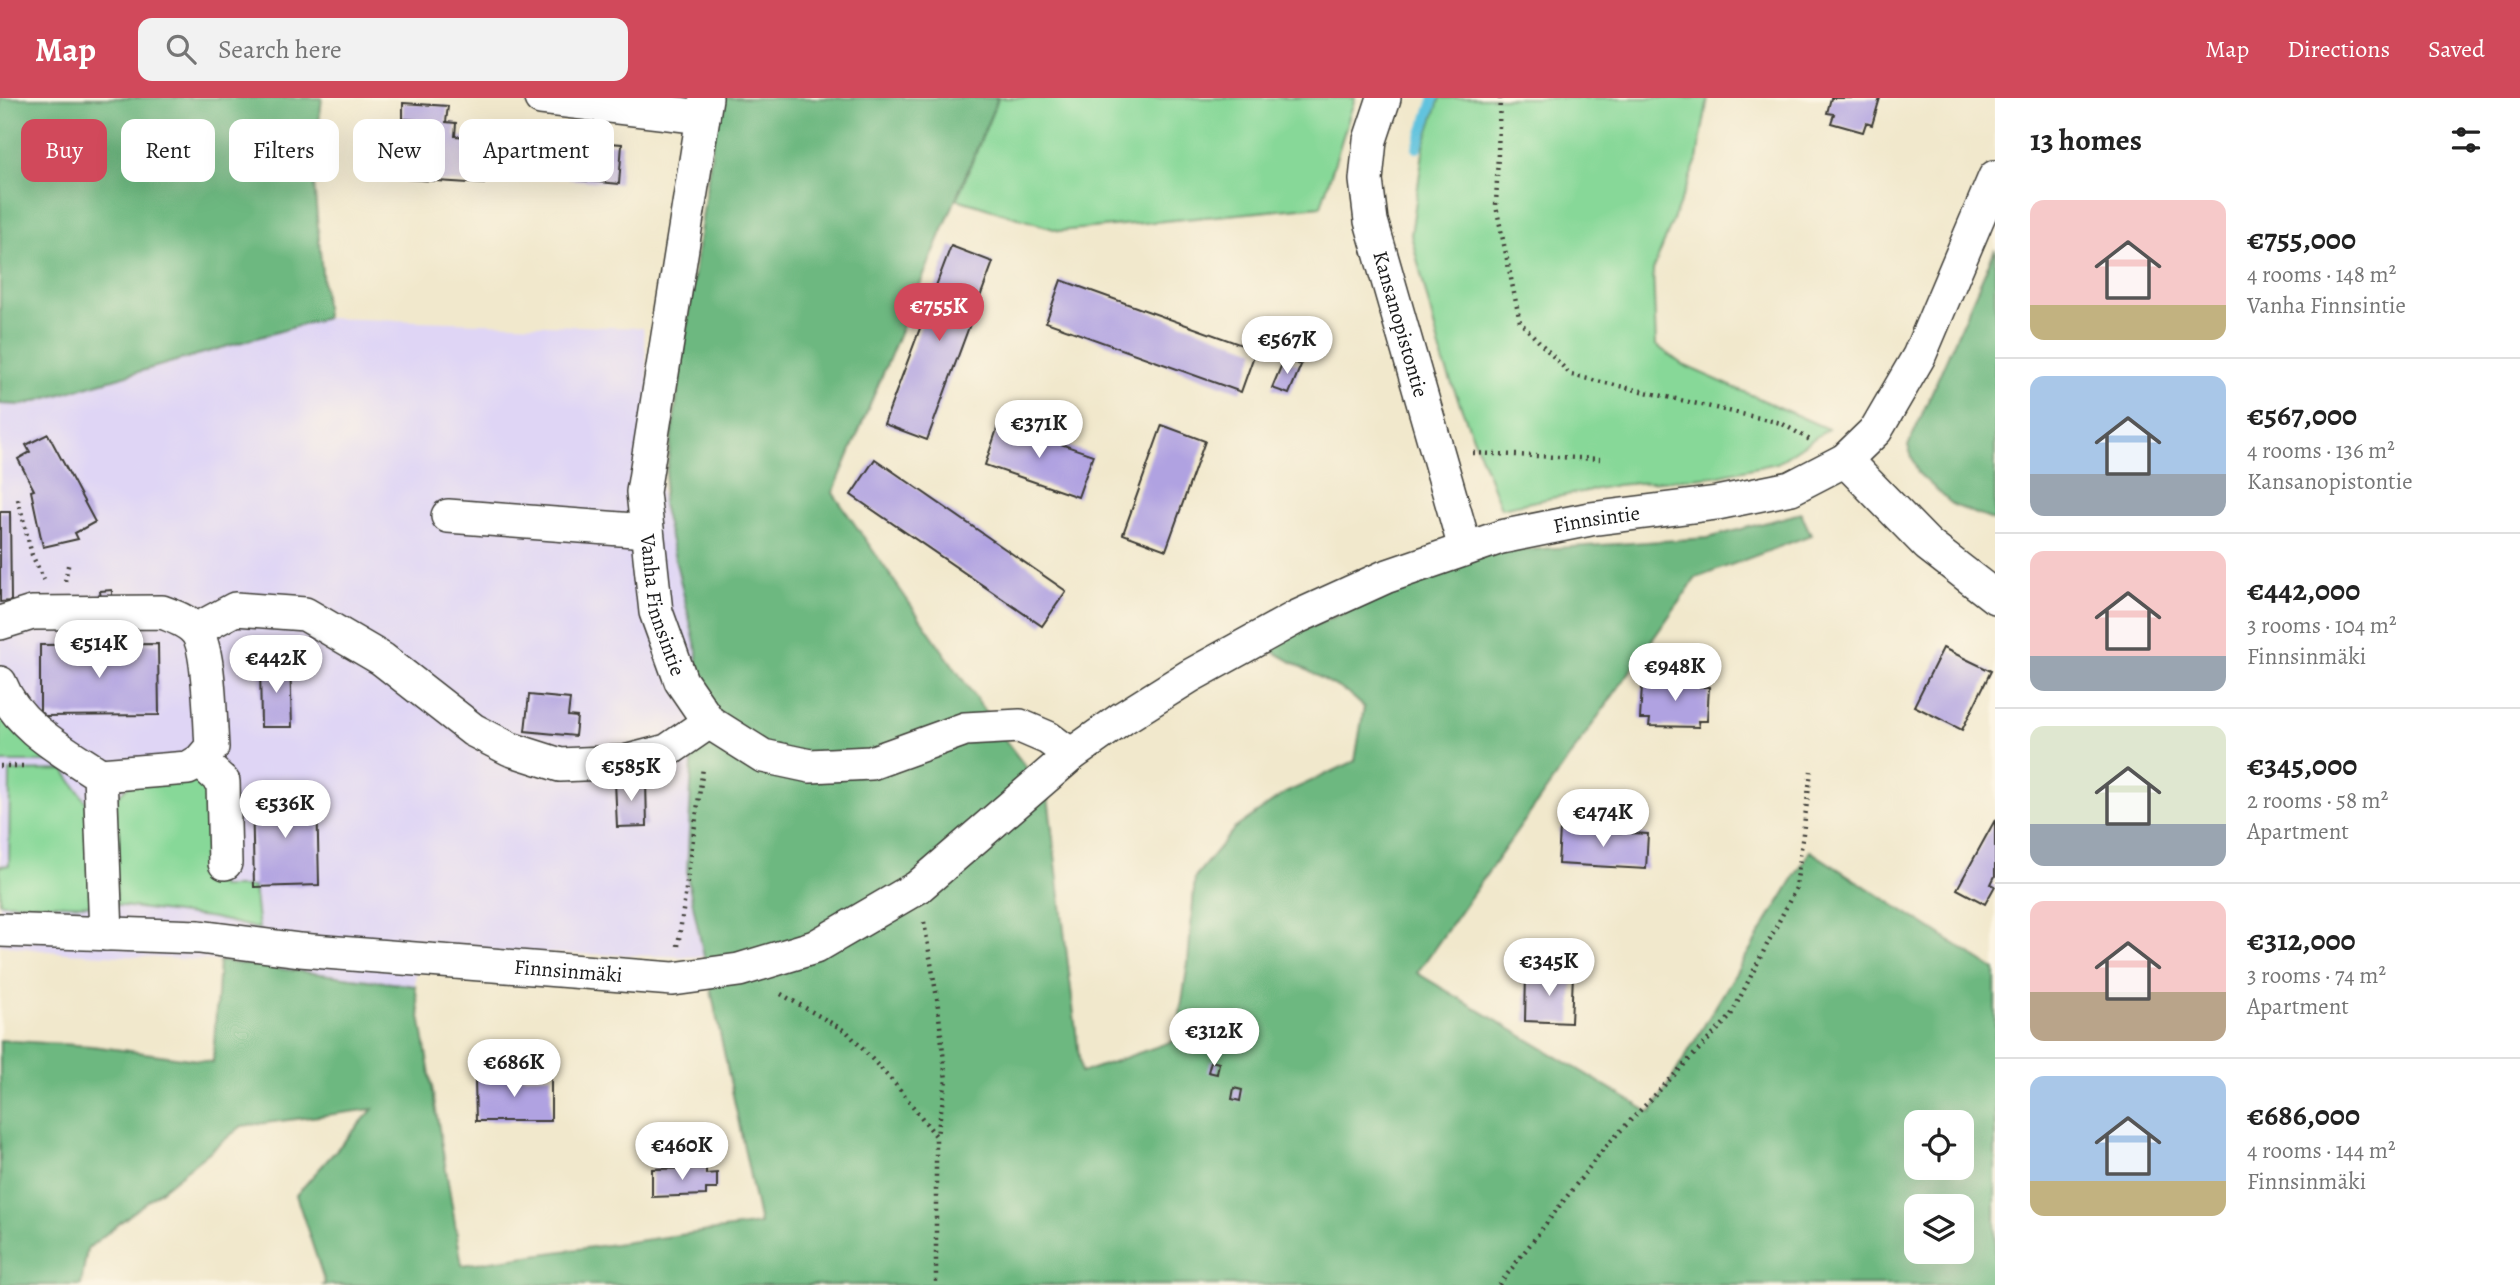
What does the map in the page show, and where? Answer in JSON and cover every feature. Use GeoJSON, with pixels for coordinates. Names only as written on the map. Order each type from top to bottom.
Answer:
{"type":"FeatureCollection","features":[{"type":"Feature","properties":{"kind":"street","name":"Kansanopistontie"},"geometry":{"type":"LineString","coordinates":[[1384,98],[1370,140],[1366,180],[1371,221],[1465,548]]}},
{"type":"Feature","properties":{"kind":"street"},"geometry":{"type":"LineString","coordinates":[[551,99],[705,108]]}},
{"type":"Feature","properties":{"kind":"street","name":"Vanha Finnsintie"},"geometry":{"type":"LineString","coordinates":[[705,108],[643,492],[656,612],[681,681],[709,722],[763,756],[810,766],[871,763],[965,729],[1020,726],[1048,738],[1071,755]]}},
{"type":"Feature","properties":{"kind":"street","name":"Finnsintie"},"geometry":{"type":"LineString","coordinates":[[1071,755],[1189,676],[1297,617],[1385,577],[1501,537],[1590,519],[1717,503],[1791,488],[1845,460],[1876,430],[1919,356],[1995,177]]}},
{"type":"Feature","properties":{"kind":"street"},"geometry":{"type":"LineString","coordinates":[[1845,460],[1928,545],[1995,597]]}},
{"type":"Feature","properties":{"kind":"street"},"geometry":{"type":"LineString","coordinates":[[448,516],[647,531]]}},
{"type":"Feature","properties":{"kind":"street"},"geometry":{"type":"LineString","coordinates":[[196,630],[235,609],[305,614],[382,659],[473,730],[510,749],[560,765],[625,762],[667,751],[709,722]]}},
{"type":"Feature","properties":{"kind":"street"},"geometry":{"type":"LineString","coordinates":[[0,623],[32,613],[162,612],[177,618],[196,630],[204,649],[212,747],[200,761],[188,768],[100,775],[60,749],[27,722],[0,683]]}},
{"type":"Feature","properties":{"kind":"street","name":"Finnsinmäki"},"geometry":{"type":"LineString","coordinates":[[0,930],[200,937],[314,951],[673,979],[739,970],[815,947],[918,887],[1071,755]]}},
{"type":"Feature","properties":{"kind":"street"},"geometry":{"type":"LineString","coordinates":[[200,761],[223,782],[225,863]]}},
{"type":"Feature","properties":{"kind":"street"},"geometry":{"type":"LineString","coordinates":[[100,775],[106,934]]}},
{"type":"Feature","properties":{"kind":"path"},"geometry":{"type":"LineString","coordinates":[[1500,98],[1496,206],[1520,322],[1571,375],[1780,424],[1845,460]]}},
{"type":"Feature","properties":{"kind":"path"},"geometry":{"type":"LineString","coordinates":[[1437,451],[1600,459]]}},
{"type":"Feature","properties":{"kind":"path"},"geometry":{"type":"LineString","coordinates":[[18,499],[32,555],[59,613]]}},
{"type":"Feature","properties":{"kind":"path"},"geometry":{"type":"LineString","coordinates":[[673,979],[709,722]]}},
{"type":"Feature","properties":{"kind":"path"},"geometry":{"type":"LineString","coordinates":[[1499,1285],[1605,1147],[1730,1017],[1796,888],[1811,771]]}},
{"type":"Feature","properties":{"kind":"path"},"geometry":{"type":"LineString","coordinates":[[918,887],[937,998],[946,1080],[936,1136],[936,1285]]}},
{"type":"Feature","properties":{"kind":"path"},"geometry":{"type":"LineString","coordinates":[[739,970],[847,1032],[897,1086],[936,1136]]}},
{"type":"Feature","properties":{"kind":"shaded area"},"geometry":{"type":"Polygon","coordinates":[[[326,318],[643,328],[662,504],[697,651],[687,876],[704,957],[417,950],[415,986],[219,961],[66,953],[0,945],[0,404],[23,405],[326,318]]]}},
{"type":"Feature","properties":{"kind":"green space"},"geometry":{"type":"Polygon","coordinates":[[[0,98],[322,98],[319,119],[229,119],[229,182],[314,182],[326,318],[23,405],[0,404],[0,98]]]}},
{"type":"Feature","properties":{"kind":"green space"},"geometry":{"type":"Polygon","coordinates":[[[719,98],[998,98],[833,493],[1002,736],[1048,796],[1081,1073],[1176,1040],[1188,963],[1195,877],[1234,829],[1285,793],[1355,761],[1364,707],[1348,693],[1263,646],[1492,552],[1708,538],[1801,513],[1811,535],[1696,578],[1417,973],[1651,1113],[1810,851],[1995,970],[1995,1285],[323,1285],[325,1283],[296,1195],[373,1109],[242,1126],[87,1249],[81,1285],[0,1285],[0,1040],[92,1046],[213,1062],[219,961],[415,986],[462,1265],[760,1224],[687,876],[697,651],[662,504],[719,98]]]}},
{"type":"Feature","properties":{"kind":"green space"},"geometry":{"type":"Polygon","coordinates":[[[998,98],[1355,98],[1321,206],[1060,231],[957,199],[998,98]]]}},
{"type":"Feature","properties":{"kind":"green space"},"geometry":{"type":"Polygon","coordinates":[[[1440,98],[1708,98],[1697,160],[1653,270],[1656,345],[1683,365],[1828,429],[1777,463],[1715,476],[1617,485],[1501,508],[1443,361],[1411,235],[1424,145],[1440,98]]]}},
{"type":"Feature","properties":{"kind":"green space"},"geometry":{"type":"Polygon","coordinates":[[[1995,249],[1995,521],[1953,505],[1918,473],[1908,446],[1995,249]]]}},
{"type":"Feature","properties":{"kind":"green space"},"geometry":{"type":"Polygon","coordinates":[[[0,714],[51,762],[0,762],[0,714]]]}},
{"type":"Feature","properties":{"kind":"green space"},"geometry":{"type":"Polygon","coordinates":[[[64,770],[86,802],[95,905],[0,903],[0,866],[9,865],[10,771],[64,770]]]}},
{"type":"Feature","properties":{"kind":"green space"},"geometry":{"type":"Polygon","coordinates":[[[196,777],[215,793],[220,887],[254,887],[259,929],[214,918],[116,905],[114,800],[128,786],[196,777]]]}},
{"type":"Feature","properties":{"kind":"building"},"geometry":{"type":"Polygon","coordinates":[[[1831,98],[1880,98],[1872,125],[1866,123],[1863,132],[1831,123],[1834,114],[1827,113],[1831,98]]]}},
{"type":"Feature","properties":{"kind":"building"},"geometry":{"type":"Polygon","coordinates":[[[403,103],[448,106],[446,122],[456,123],[455,136],[459,136],[459,182],[484,184],[445,182],[445,119],[403,119],[403,103]]]}},
{"type":"Feature","properties":{"kind":"building"},"geometry":{"type":"Polygon","coordinates":[[[614,143],[622,144],[619,184],[599,182],[614,182],[614,143]]]}},
{"type":"Feature","properties":{"kind":"building"},"geometry":{"type":"Polygon","coordinates":[[[951,246],[993,262],[927,440],[884,424],[951,246]]]}},
{"type":"Feature","properties":{"kind":"building"},"geometry":{"type":"Polygon","coordinates":[[[1061,280],[1256,350],[1241,392],[1046,322],[1061,280]]]}},
{"type":"Feature","properties":{"kind":"building"},"geometry":{"type":"Polygon","coordinates":[[[1284,359],[1301,365],[1289,394],[1272,388],[1284,359]]]}},
{"type":"Feature","properties":{"kind":"building"},"geometry":{"type":"Polygon","coordinates":[[[999,423],[1093,455],[1078,497],[985,465],[999,423]]]}},
{"type":"Feature","properties":{"kind":"building"},"geometry":{"type":"Polygon","coordinates":[[[1162,425],[1205,441],[1166,550],[1123,534],[1162,425]]]}},
{"type":"Feature","properties":{"kind":"building"},"geometry":{"type":"Polygon","coordinates":[[[48,434],[95,522],[75,533],[78,539],[43,547],[31,491],[34,490],[18,459],[30,452],[26,445],[48,434]]]}},
{"type":"Feature","properties":{"kind":"building"},"geometry":{"type":"Polygon","coordinates":[[[875,459],[1066,591],[1042,626],[851,495],[875,459]]]}},
{"type":"Feature","properties":{"kind":"building"},"geometry":{"type":"Polygon","coordinates":[[[0,512],[10,512],[11,601],[0,602],[0,512]]]}},
{"type":"Feature","properties":{"kind":"building"},"geometry":{"type":"Polygon","coordinates":[[[112,590],[112,599],[101,600],[100,591],[112,590]]]}},
{"type":"Feature","properties":{"kind":"building"},"geometry":{"type":"Polygon","coordinates":[[[158,644],[159,715],[40,716],[40,645],[158,644]]]}},
{"type":"Feature","properties":{"kind":"building"},"geometry":{"type":"Polygon","coordinates":[[[1943,648],[1991,671],[1962,730],[1914,706],[1943,648]]]}},
{"type":"Feature","properties":{"kind":"building"},"geometry":{"type":"Polygon","coordinates":[[[260,662],[290,662],[292,727],[261,727],[260,662]]]}},
{"type":"Feature","properties":{"kind":"building"},"geometry":{"type":"Polygon","coordinates":[[[1652,679],[1700,681],[1700,687],[1709,687],[1707,721],[1698,721],[1699,727],[1649,726],[1650,719],[1640,719],[1642,686],[1651,686],[1652,679]]]}},
{"type":"Feature","properties":{"kind":"building"},"geometry":{"type":"Polygon","coordinates":[[[529,695],[570,699],[568,716],[577,717],[575,736],[525,731],[529,695]]]}},
{"type":"Feature","properties":{"kind":"building"},"geometry":{"type":"Polygon","coordinates":[[[646,780],[647,826],[617,827],[615,781],[646,780]]]}},
{"type":"Feature","properties":{"kind":"building"},"geometry":{"type":"Polygon","coordinates":[[[317,793],[319,885],[254,887],[252,794],[317,793]]]}},
{"type":"Feature","properties":{"kind":"building"},"geometry":{"type":"Polygon","coordinates":[[[1995,820],[1995,876],[1991,884],[1995,886],[1985,904],[1957,889],[1995,820]]]}},
{"type":"Feature","properties":{"kind":"building"},"geometry":{"type":"Polygon","coordinates":[[[1560,829],[1648,834],[1646,869],[1558,864],[1560,829]]]}},
{"type":"Feature","properties":{"kind":"building"},"geometry":{"type":"Polygon","coordinates":[[[1526,973],[1573,974],[1571,1023],[1525,1021],[1526,973]]]}},
{"type":"Feature","properties":{"kind":"building"},"geometry":{"type":"Polygon","coordinates":[[[1211,1061],[1219,1063],[1217,1074],[1208,1072],[1211,1061]]]}},
{"type":"Feature","properties":{"kind":"building"},"geometry":{"type":"Polygon","coordinates":[[[551,1076],[551,1121],[476,1121],[475,1078],[551,1076]]]}},
{"type":"Feature","properties":{"kind":"building"},"geometry":{"type":"Polygon","coordinates":[[[1234,1088],[1242,1090],[1240,1101],[1232,1099],[1234,1088]]]}},
{"type":"Feature","properties":{"kind":"building"},"geometry":{"type":"Polygon","coordinates":[[[706,1168],[706,1174],[717,1173],[717,1189],[706,1189],[706,1195],[652,1197],[652,1169],[706,1168]]]}},
{"type":"Feature","properties":{"kind":"waterway"},"geometry":{"type":"LineString","coordinates":[[1417,148],[1434,98]]}}]}
